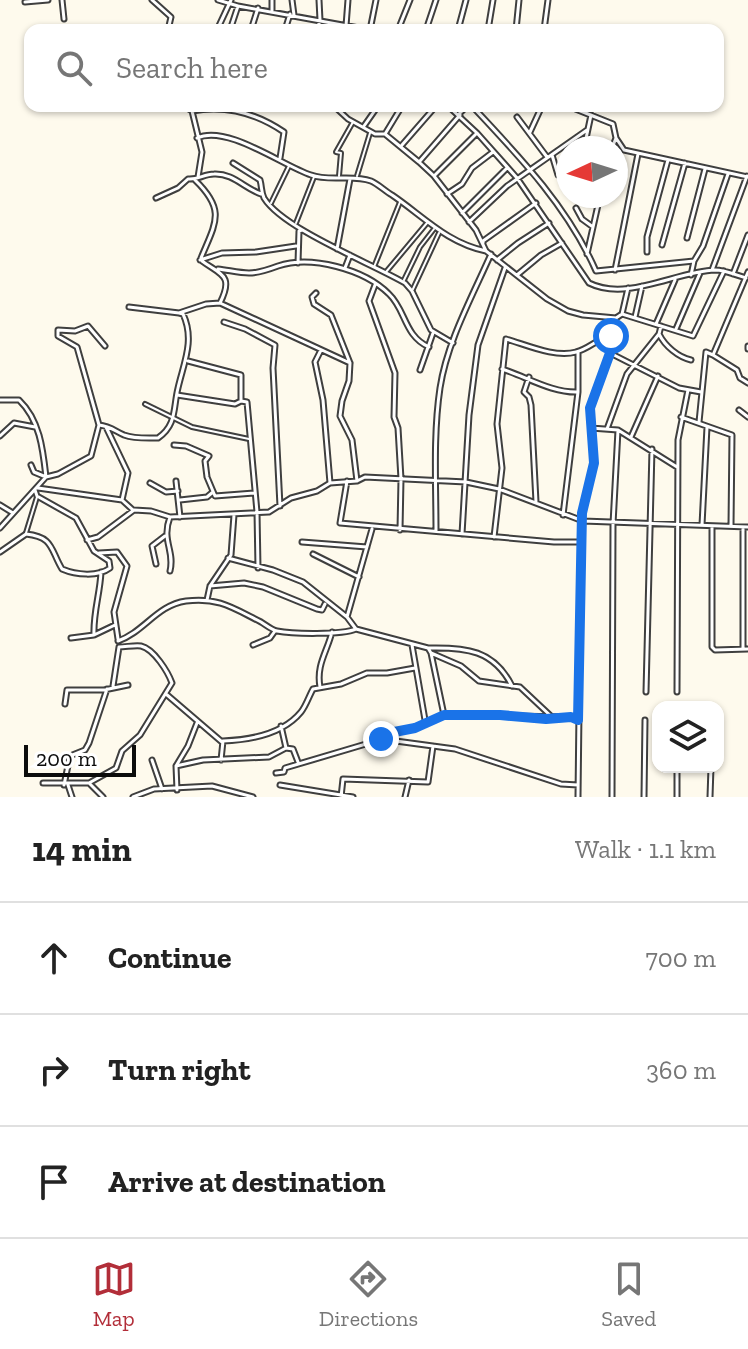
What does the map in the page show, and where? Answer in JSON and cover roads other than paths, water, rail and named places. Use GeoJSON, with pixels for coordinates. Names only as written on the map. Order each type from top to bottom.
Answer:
{"type":"FeatureCollection","features":[{"type":"Feature","properties":{"kind":"street"},"geometry":{"type":"LineString","coordinates":[[25,2],[48,0]]}},
{"type":"Feature","properties":{"kind":"street"},"geometry":{"type":"LineString","coordinates":[[62,0],[64,19]]}},
{"type":"Feature","properties":{"kind":"street"},"geometry":{"type":"LineString","coordinates":[[152,0],[171,17],[169,24]]}},
{"type":"Feature","properties":{"kind":"street"},"geometry":{"type":"LineString","coordinates":[[218,0],[333,24]]}},
{"type":"Feature","properties":{"kind":"street"},"geometry":{"type":"LineString","coordinates":[[272,0],[272,11]]}},
{"type":"Feature","properties":{"kind":"street"},"geometry":{"type":"LineString","coordinates":[[288,24],[292,14],[292,0]]}},
{"type":"Feature","properties":{"kind":"street"},"geometry":{"type":"LineString","coordinates":[[319,0],[319,24]]}},
{"type":"Feature","properties":{"kind":"street"},"geometry":{"type":"LineString","coordinates":[[346,24],[348,0]]}},
{"type":"Feature","properties":{"kind":"street"},"geometry":{"type":"LineString","coordinates":[[372,24],[376,0]]}},
{"type":"Feature","properties":{"kind":"street"},"geometry":{"type":"LineString","coordinates":[[400,24],[410,0]]}},
{"type":"Feature","properties":{"kind":"street"},"geometry":{"type":"LineString","coordinates":[[428,24],[436,0]]}},
{"type":"Feature","properties":{"kind":"street"},"geometry":{"type":"LineString","coordinates":[[460,24],[466,0]]}},
{"type":"Feature","properties":{"kind":"street"},"geometry":{"type":"LineString","coordinates":[[489,24],[493,0]]}},
{"type":"Feature","properties":{"kind":"street"},"geometry":{"type":"LineString","coordinates":[[517,24],[519,0]]}},
{"type":"Feature","properties":{"kind":"street"},"geometry":{"type":"LineString","coordinates":[[545,24],[548,0]]}},
{"type":"Feature","properties":{"kind":"street"},"geometry":{"type":"LineString","coordinates":[[220,24],[231,2]]}},
{"type":"Feature","properties":{"kind":"street"},"geometry":{"type":"LineString","coordinates":[[232,24],[238,6]]}},
{"type":"Feature","properties":{"kind":"street"},"geometry":{"type":"LineString","coordinates":[[253,24],[258,8]]}},
{"type":"Feature","properties":{"kind":"street"},"geometry":{"type":"LineString","coordinates":[[192,112],[202,152],[196,178]]}},
{"type":"Feature","properties":{"kind":"street"},"geometry":{"type":"LineString","coordinates":[[238,112],[284,132],[279,159]]}},
{"type":"Feature","properties":{"kind":"street"},"geometry":{"type":"LineString","coordinates":[[342,112],[362,127],[385,134],[434,176],[469,222],[486,251]]}},
{"type":"Feature","properties":{"kind":"street"},"geometry":{"type":"LineString","coordinates":[[362,127],[373,112]]}},
{"type":"Feature","properties":{"kind":"street"},"geometry":{"type":"LineString","coordinates":[[385,134],[398,112]]}},
{"type":"Feature","properties":{"kind":"street"},"geometry":{"type":"LineString","coordinates":[[401,147],[431,112]]}},
{"type":"Feature","properties":{"kind":"street"},"geometry":{"type":"LineString","coordinates":[[455,112],[517,178],[589,283],[600,289],[628,288],[712,270],[746,278]]}},
{"type":"Feature","properties":{"kind":"street"},"geometry":{"type":"LineString","coordinates":[[419,162],[463,112]]}},
{"type":"Feature","properties":{"kind":"street"},"geometry":{"type":"LineString","coordinates":[[476,112],[557,202],[596,271],[694,261]]}},
{"type":"Feature","properties":{"kind":"street"},"geometry":{"type":"LineString","coordinates":[[530,132],[539,112]]}},
{"type":"Feature","properties":{"kind":"street"},"geometry":{"type":"LineString","coordinates":[[583,112],[613,124],[616,136]]}},
{"type":"Feature","properties":{"kind":"street"},"geometry":{"type":"LineString","coordinates":[[586,136],[591,115]]}},
{"type":"Feature","properties":{"kind":"street"},"geometry":{"type":"LineString","coordinates":[[517,117],[549,156],[556,171]]}},
{"type":"Feature","properties":{"kind":"street"},"geometry":{"type":"LineString","coordinates":[[339,177],[341,153],[336,152],[353,121]]}},
{"type":"Feature","properties":{"kind":"street"},"geometry":{"type":"LineString","coordinates":[[469,222],[517,178],[587,130]]}},
{"type":"Feature","properties":{"kind":"street"},"geometry":{"type":"LineString","coordinates":[[356,179],[371,131]]}},
{"type":"Feature","properties":{"kind":"street"},"geometry":{"type":"LineString","coordinates":[[434,176],[477,133]]}},
{"type":"Feature","properties":{"kind":"street"},"geometry":{"type":"LineString","coordinates":[[197,138],[205,135],[253,144],[315,176],[372,182],[439,232],[456,242],[491,254],[505,268],[568,311],[616,318],[622,314],[628,288]]}},
{"type":"Feature","properties":{"kind":"street"},"geometry":{"type":"LineString","coordinates":[[628,151],[747,176],[712,270]]}},
{"type":"Feature","properties":{"kind":"street"},"geometry":{"type":"LineString","coordinates":[[447,194],[462,184],[472,168],[493,152]]}},
{"type":"Feature","properties":{"kind":"street"},"geometry":{"type":"LineString","coordinates":[[615,270],[638,154]]}},
{"type":"Feature","properties":{"kind":"street"},"geometry":{"type":"LineString","coordinates":[[647,252],[647,237],[668,160]]}},
{"type":"Feature","properties":{"kind":"street"},"geometry":{"type":"LineString","coordinates":[[233,163],[260,180],[261,194]]}},
{"type":"Feature","properties":{"kind":"street"},"geometry":{"type":"LineString","coordinates":[[662,245],[685,163]]}},
{"type":"Feature","properties":{"kind":"street"},"geometry":{"type":"LineString","coordinates":[[270,206],[290,165]]}},
{"type":"Feature","properties":{"kind":"street"},"geometry":{"type":"LineString","coordinates":[[462,213],[507,168]]}},
{"type":"Feature","properties":{"kind":"street"},"geometry":{"type":"LineString","coordinates":[[687,238],[705,169]]}},
{"type":"Feature","properties":{"kind":"street"},"geometry":{"type":"LineString","coordinates":[[156,198],[178,188],[188,179],[213,174],[233,177],[261,194],[270,206],[302,230],[403,282],[412,291],[433,333],[453,343]]}},
{"type":"Feature","properties":{"kind":"street"},"geometry":{"type":"LineString","coordinates":[[691,275],[728,174]]}},
{"type":"Feature","properties":{"kind":"street"},"geometry":{"type":"LineString","coordinates":[[296,224],[315,176]]}},
{"type":"Feature","properties":{"kind":"street"},"geometry":{"type":"LineString","coordinates":[[196,178],[213,199],[215,215],[214,226],[200,260]]}},
{"type":"Feature","properties":{"kind":"street"},"geometry":{"type":"LineString","coordinates":[[337,249],[350,179]]}},
{"type":"Feature","properties":{"kind":"street"},"geometry":{"type":"LineString","coordinates":[[374,267],[400,201]]}},
{"type":"Feature","properties":{"kind":"street"},"geometry":{"type":"LineString","coordinates":[[484,245],[483,241],[500,227],[536,203]]}},
{"type":"Feature","properties":{"kind":"street"},"geometry":{"type":"LineString","coordinates":[[576,208],[582,219],[593,227]]}},
{"type":"Feature","properties":{"kind":"street"},"geometry":{"type":"LineString","coordinates":[[587,254],[597,208]]}},
{"type":"Feature","properties":{"kind":"street"},"geometry":{"type":"LineString","coordinates":[[386,272],[428,222]]}},
{"type":"Feature","properties":{"kind":"street"},"geometry":{"type":"LineString","coordinates":[[497,260],[549,223]]}},
{"type":"Feature","properties":{"kind":"street"},"geometry":{"type":"LineString","coordinates":[[403,282],[435,228]]}},
{"type":"Feature","properties":{"kind":"street"},"geometry":{"type":"LineString","coordinates":[[298,264],[296,246],[299,231],[302,230]]}},
{"type":"Feature","properties":{"kind":"street"},"geometry":{"type":"LineString","coordinates":[[412,291],[439,232]]}},
{"type":"Feature","properties":{"kind":"street"},"geometry":{"type":"LineString","coordinates":[[733,274],[748,235]]}},
{"type":"Feature","properties":{"kind":"street"},"geometry":{"type":"LineString","coordinates":[[413,240],[431,253]]}},
{"type":"Feature","properties":{"kind":"street"},"geometry":{"type":"LineString","coordinates":[[516,276],[541,255],[562,243]]}},
{"type":"Feature","properties":{"kind":"street"},"geometry":{"type":"LineString","coordinates":[[200,260],[222,253],[296,246]]}},
{"type":"Feature","properties":{"kind":"street"},"geometry":{"type":"LineString","coordinates":[[436,531],[440,386],[453,343],[491,254]]}},
{"type":"Feature","properties":{"kind":"street"},"geometry":{"type":"LineString","coordinates":[[345,268],[350,255]]}},
{"type":"Feature","properties":{"kind":"street"},"geometry":{"type":"LineString","coordinates":[[200,260],[218,269],[249,273],[298,264],[329,264],[345,268],[390,294],[418,342],[429,347]]}},
{"type":"Feature","properties":{"kind":"street"},"geometry":{"type":"LineString","coordinates":[[462,534],[469,415],[478,345],[505,268]]}},
{"type":"Feature","properties":{"kind":"street"},"geometry":{"type":"LineString","coordinates":[[218,269],[227,287],[220,303]]}},
{"type":"Feature","properties":{"kind":"street"},"geometry":{"type":"LineString","coordinates":[[622,314],[693,336],[724,271]]}},
{"type":"Feature","properties":{"kind":"street"},"geometry":{"type":"LineString","coordinates":[[676,329],[700,272]]}},
{"type":"Feature","properties":{"kind":"street"},"geometry":{"type":"LineString","coordinates":[[713,355],[748,272]]}},
{"type":"Feature","properties":{"kind":"street"},"geometry":{"type":"LineString","coordinates":[[675,280],[658,325],[659,334],[673,351],[691,360]]}},
{"type":"Feature","properties":{"kind":"street"},"geometry":{"type":"LineString","coordinates":[[375,285],[369,301],[395,373],[394,417],[398,428],[401,479],[400,530]]}},
{"type":"Feature","properties":{"kind":"street"},"geometry":{"type":"LineString","coordinates":[[635,317],[642,285]]}},
{"type":"Feature","properties":{"kind":"street"},"geometry":{"type":"LineString","coordinates":[[316,293],[312,297],[314,304],[331,315],[350,363],[340,416],[352,440],[357,481]]}},
{"type":"Feature","properties":{"kind":"street"},"geometry":{"type":"LineString","coordinates":[[179,313],[220,303],[350,363]]}},
{"type":"Feature","properties":{"kind":"street"},"geometry":{"type":"LineString","coordinates":[[99,425],[135,438],[158,438],[174,419],[177,393],[187,361],[189,331],[183,314],[129,307]]}},
{"type":"Feature","properties":{"kind":"street"},"geometry":{"type":"LineString","coordinates":[[578,797],[581,542],[584,500],[594,463],[590,408],[610,353],[616,318]]}},
{"type":"Feature","properties":{"kind":"street"},"geometry":{"type":"LineString","coordinates":[[224,322],[275,345],[273,368],[280,506]]}},
{"type":"Feature","properties":{"kind":"street"},"geometry":{"type":"LineString","coordinates":[[0,528],[46,477],[91,456],[99,425],[77,347],[62,340],[58,330],[75,331],[88,326],[105,346]]}},
{"type":"Feature","properties":{"kind":"street"},"geometry":{"type":"LineString","coordinates":[[420,370],[433,333]]}},
{"type":"Feature","properties":{"kind":"street"},"geometry":{"type":"LineString","coordinates":[[607,429],[634,364],[659,334]]}},
{"type":"Feature","properties":{"kind":"street"},"geometry":{"type":"LineString","coordinates":[[494,537],[502,468],[497,424],[506,339],[562,354],[578,352],[611,336]]}},
{"type":"Feature","properties":{"kind":"street"},"geometry":{"type":"LineString","coordinates":[[321,348],[315,362],[323,400],[330,483]]}},
{"type":"Feature","properties":{"kind":"street"},"geometry":{"type":"LineString","coordinates":[[563,515],[578,392],[578,352]]}},
{"type":"Feature","properties":{"kind":"street"},"geometry":{"type":"LineString","coordinates":[[699,422],[706,352],[737,370],[740,378],[748,383]]}},
{"type":"Feature","properties":{"kind":"street"},"geometry":{"type":"LineString","coordinates":[[610,353],[688,390],[702,392]]}},
{"type":"Feature","properties":{"kind":"street"},"geometry":{"type":"LineString","coordinates":[[187,361],[241,375],[241,401]]}},
{"type":"Feature","properties":{"kind":"street"},"geometry":{"type":"LineString","coordinates":[[501,369],[529,377],[562,393],[578,392]]}},
{"type":"Feature","properties":{"kind":"street"},"geometry":{"type":"LineString","coordinates":[[631,437],[658,376]]}},
{"type":"Feature","properties":{"kind":"street"},"geometry":{"type":"LineString","coordinates":[[529,377],[524,392],[531,405],[536,502]]}},
{"type":"Feature","properties":{"kind":"street"},"geometry":{"type":"LineString","coordinates":[[677,692],[678,468],[681,417],[688,390]]}},
{"type":"Feature","properties":{"kind":"street"},"geometry":{"type":"LineString","coordinates":[[177,393],[235,404],[247,402],[257,512],[258,568]]}},
{"type":"Feature","properties":{"kind":"street"},"geometry":{"type":"LineString","coordinates":[[0,400],[19,400],[28,409],[44,450],[46,477]]}},
{"type":"Feature","properties":{"kind":"street"},"geometry":{"type":"LineString","coordinates":[[145,404],[192,427],[250,439]]}},
{"type":"Feature","properties":{"kind":"street"},"geometry":{"type":"LineString","coordinates":[[739,410],[748,417]]}},
{"type":"Feature","properties":{"kind":"street"},"geometry":{"type":"LineString","coordinates":[[681,417],[732,435],[731,527]]}},
{"type":"Feature","properties":{"kind":"street"},"geometry":{"type":"LineString","coordinates":[[0,436],[14,423],[35,427]]}},
{"type":"Feature","properties":{"kind":"street"},"geometry":{"type":"LineString","coordinates":[[105,426],[128,473],[122,500]]}},
{"type":"Feature","properties":{"kind":"street"},"geometry":{"type":"LineString","coordinates":[[702,525],[707,427]]}},
{"type":"Feature","properties":{"kind":"street"},"geometry":{"type":"LineString","coordinates":[[591,428],[618,430],[678,468]]}},
{"type":"Feature","properties":{"kind":"street"},"geometry":{"type":"LineString","coordinates":[[612,797],[613,524],[618,430]]}},
{"type":"Feature","properties":{"kind":"street"},"geometry":{"type":"LineString","coordinates":[[174,445],[186,446],[209,456],[205,461],[215,496],[254,493]]}},
{"type":"Feature","properties":{"kind":"street"},"geometry":{"type":"LineString","coordinates":[[646,692],[652,449]]}},
{"type":"Feature","properties":{"kind":"street"},"geometry":{"type":"LineString","coordinates":[[31,465],[34,472],[46,477]]}},
{"type":"Feature","properties":{"kind":"street"},"geometry":{"type":"LineString","coordinates":[[36,489],[122,500],[134,510],[180,517],[269,512],[291,498],[317,491],[330,483],[357,481],[365,477],[466,482],[499,489],[583,521],[746,527],[746,649],[715,650],[712,647],[712,526]]}},
{"type":"Feature","properties":{"kind":"street"},"geometry":{"type":"LineString","coordinates":[[347,480],[340,523],[581,542]]}},
{"type":"Feature","properties":{"kind":"street"},"geometry":{"type":"LineString","coordinates":[[176,481],[180,517]]}},
{"type":"Feature","properties":{"kind":"street"},"geometry":{"type":"LineString","coordinates":[[150,483],[166,492],[178,491]]}},
{"type":"Feature","properties":{"kind":"street"},"geometry":{"type":"LineString","coordinates":[[0,552],[26,534],[37,496],[36,489]]}},
{"type":"Feature","properties":{"kind":"street"},"geometry":{"type":"LineString","coordinates":[[180,500],[207,497],[213,492]]}},
{"type":"Feature","properties":{"kind":"street"},"geometry":{"type":"LineString","coordinates":[[26,534],[40,536],[48,542],[62,569],[80,574],[109,570],[110,564],[94,551],[76,518],[37,496]]}},
{"type":"Feature","properties":{"kind":"street"},"geometry":{"type":"LineString","coordinates":[[0,505],[13,513]]}},
{"type":"Feature","properties":{"kind":"street"},"geometry":{"type":"LineString","coordinates":[[87,540],[117,525],[134,510]]}},
{"type":"Feature","properties":{"kind":"street"},"geometry":{"type":"LineString","coordinates":[[207,600],[208,589],[228,558],[233,544],[234,515]]}},
{"type":"Feature","properties":{"kind":"street"},"geometry":{"type":"LineString","coordinates":[[170,517],[165,536],[171,558],[170,571]]}},
{"type":"Feature","properties":{"kind":"street"},"geometry":{"type":"LineString","coordinates":[[347,617],[370,529],[375,528]]}},
{"type":"Feature","properties":{"kind":"street"},"geometry":{"type":"LineString","coordinates":[[156,564],[152,546],[165,536]]}},
{"type":"Feature","properties":{"kind":"street"},"geometry":{"type":"LineString","coordinates":[[302,542],[367,547]]}},
{"type":"Feature","properties":{"kind":"street"},"geometry":{"type":"LineString","coordinates":[[99,553],[117,552],[127,566],[116,603],[115,625],[119,647],[113,686]]}},
{"type":"Feature","properties":{"kind":"street"},"geometry":{"type":"LineString","coordinates":[[313,554],[359,577]]}},
{"type":"Feature","properties":{"kind":"street"},"geometry":{"type":"LineString","coordinates":[[228,558],[303,582],[347,617],[356,629]]}},
{"type":"Feature","properties":{"kind":"street"},"geometry":{"type":"LineString","coordinates":[[94,635],[93,610],[101,572]]}},
{"type":"Feature","properties":{"kind":"street"},"geometry":{"type":"LineString","coordinates":[[208,589],[244,583],[263,587],[317,609],[322,610],[326,602]]}},
{"type":"Feature","properties":{"kind":"street"},"geometry":{"type":"LineString","coordinates":[[118,641],[132,636],[163,609],[183,602],[207,600],[231,605],[275,631],[332,632],[356,629],[412,645],[455,649],[491,659],[501,665],[512,686]]}},
{"type":"Feature","properties":{"kind":"street"},"geometry":{"type":"LineString","coordinates":[[71,638],[94,635],[115,625]]}},
{"type":"Feature","properties":{"kind":"street"},"geometry":{"type":"LineString","coordinates":[[253,645],[270,638],[275,631]]}},
{"type":"Feature","properties":{"kind":"street"},"geometry":{"type":"LineString","coordinates":[[320,687],[320,664],[332,632]]}},
{"type":"Feature","properties":{"kind":"street"},"geometry":{"type":"LineString","coordinates":[[412,645],[426,721]]}},
{"type":"Feature","properties":{"kind":"street"},"geometry":{"type":"LineString","coordinates":[[43,783],[89,783],[116,768],[122,751],[140,735],[166,694],[172,679],[152,655],[140,646],[119,647]]}},
{"type":"Feature","properties":{"kind":"street"},"geometry":{"type":"LineString","coordinates":[[428,648],[444,715]]}},
{"type":"Feature","properties":{"kind":"street"},"geometry":{"type":"LineString","coordinates":[[431,653],[454,662],[479,681],[520,687],[553,718]]}},
{"type":"Feature","properties":{"kind":"street"},"geometry":{"type":"LineString","coordinates":[[166,694],[222,742],[261,735],[281,726],[303,711],[313,689],[341,684],[367,673],[415,668]]}},
{"type":"Feature","properties":{"kind":"street"},"geometry":{"type":"LineString","coordinates":[[65,704],[67,690],[128,685]]}},
{"type":"Feature","properties":{"kind":"street"},"geometry":{"type":"LineString","coordinates":[[72,797],[66,785],[70,756],[85,750],[89,743],[107,689]]}},
{"type":"Feature","properties":{"kind":"street"},"geometry":{"type":"LineString","coordinates":[[276,773],[284,772],[285,768],[298,762],[381,739],[389,733],[415,728],[444,715],[571,717],[578,720]]}},
{"type":"Feature","properties":{"kind":"street"},"geometry":{"type":"LineString","coordinates":[[644,797],[645,720]]}},
{"type":"Feature","properties":{"kind":"street"},"geometry":{"type":"LineString","coordinates":[[177,790],[176,766],[197,723]]}},
{"type":"Feature","properties":{"kind":"street"},"geometry":{"type":"LineString","coordinates":[[281,726],[286,748]]}},
{"type":"Feature","properties":{"kind":"street"},"geometry":{"type":"LineString","coordinates":[[381,739],[455,749],[561,784],[578,785]]}},
{"type":"Feature","properties":{"kind":"street"},"geometry":{"type":"LineString","coordinates":[[221,760],[222,742]]}},
{"type":"Feature","properties":{"kind":"street"},"geometry":{"type":"LineString","coordinates":[[341,796],[343,779],[428,782],[433,746]]}},
{"type":"Feature","properties":{"kind":"street"},"geometry":{"type":"LineString","coordinates":[[176,766],[203,760],[269,757],[286,748],[293,749],[298,762]]}},
{"type":"Feature","properties":{"kind":"street"},"geometry":{"type":"LineString","coordinates":[[152,760],[162,789]]}},
{"type":"Feature","properties":{"kind":"street"},"geometry":{"type":"LineString","coordinates":[[677,773],[677,797]]}},
{"type":"Feature","properties":{"kind":"street"},"geometry":{"type":"LineString","coordinates":[[710,797],[711,773]]}},
{"type":"Feature","properties":{"kind":"street"},"geometry":{"type":"LineString","coordinates":[[405,797],[409,780]]}},
{"type":"Feature","properties":{"kind":"street"},"geometry":{"type":"LineString","coordinates":[[89,783],[103,797]]}},
{"type":"Feature","properties":{"kind":"street"},"geometry":{"type":"LineString","coordinates":[[280,785],[353,797]]}},
{"type":"Feature","properties":{"kind":"street"},"geometry":{"type":"LineString","coordinates":[[133,797],[162,789],[212,786],[253,797]]}},
{"type":"Feature","properties":{"kind":"street"},"geometry":{"type":"LineString","coordinates":[[302,797],[303,789]]}}]}
